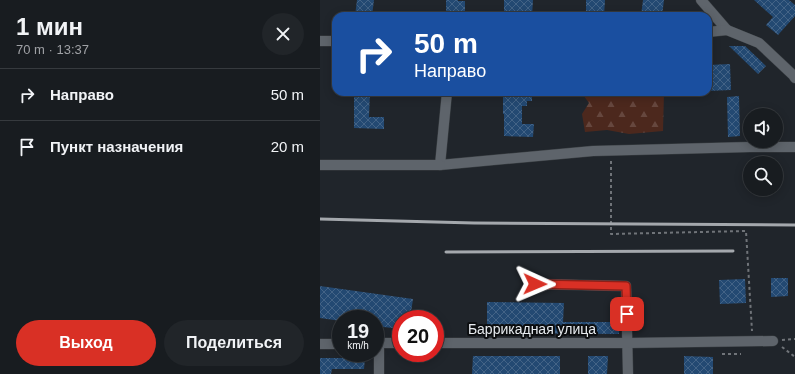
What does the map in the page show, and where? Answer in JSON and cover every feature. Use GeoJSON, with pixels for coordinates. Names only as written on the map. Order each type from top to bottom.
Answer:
{"type":"FeatureCollection","features":[{"type":"Feature","properties":{"kind":"street"},"geometry":{"type":"LineString","coordinates":[[701,0],[711,12]]}},
{"type":"Feature","properties":{"kind":"street"},"geometry":{"type":"LineString","coordinates":[[712,13],[727,30],[759,43],[795,78]]}},
{"type":"Feature","properties":{"kind":"street"},"geometry":{"type":"LineString","coordinates":[[712,32],[727,30]]}},
{"type":"Feature","properties":{"kind":"street"},"geometry":{"type":"LineString","coordinates":[[320,41],[332,41]]}},
{"type":"Feature","properties":{"kind":"street"},"geometry":{"type":"LineString","coordinates":[[440,165],[447,96]]}},
{"type":"Feature","properties":{"kind":"street"},"geometry":{"type":"LineString","coordinates":[[320,165],[440,165],[612,150],[750,146],[795,147]]}},
{"type":"Feature","properties":{"kind":"street"},"geometry":{"type":"LineString","coordinates":[[535,284],[626,286],[628,374]]}},
{"type":"Feature","properties":{"kind":"street","name":"Баррикадная улица"},"geometry":{"type":"LineString","coordinates":[[444,343],[773,341]]}},
{"type":"Feature","properties":{"kind":"street"},"geometry":{"type":"LineString","coordinates":[[320,344],[332,344]]}},
{"type":"Feature","properties":{"kind":"street"},"geometry":{"type":"LineString","coordinates":[[379,362],[380,374]]}},
{"type":"Feature","properties":{"kind":"path"},"geometry":{"type":"LineString","coordinates":[[612,150],[611,234],[746,232],[752,342]]}},
{"type":"Feature","properties":{"kind":"path"},"geometry":{"type":"LineString","coordinates":[[773,341],[795,357]]}},
{"type":"Feature","properties":{"kind":"green space"},"geometry":{"type":"Polygon","coordinates":[[[584,96],[664,96],[663,131],[629,134],[607,130],[585,132],[582,114],[589,103],[584,96]]]}},
{"type":"Feature","properties":{"kind":"building"},"geometry":{"type":"Polygon","coordinates":[[[357,0],[374,0],[372,12],[356,12],[357,0]]]}},
{"type":"Feature","properties":{"kind":"building"},"geometry":{"type":"Polygon","coordinates":[[[446,0],[465,1],[465,12],[446,12],[446,0]]]}},
{"type":"Feature","properties":{"kind":"building"},"geometry":{"type":"Polygon","coordinates":[[[504,0],[533,0],[532,12],[504,12],[504,0]]]}},
{"type":"Feature","properties":{"kind":"building"},"geometry":{"type":"Polygon","coordinates":[[[586,0],[605,0],[604,12],[586,12],[586,0]]]}},
{"type":"Feature","properties":{"kind":"building"},"geometry":{"type":"Polygon","coordinates":[[[643,0],[664,0],[662,12],[642,12],[643,0]]]}},
{"type":"Feature","properties":{"kind":"building"},"geometry":{"type":"Polygon","coordinates":[[[754,0],[789,0],[795,5],[795,16],[778,35],[766,25],[773,17],[754,0]]]}},
{"type":"Feature","properties":{"kind":"building"},"geometry":{"type":"Polygon","coordinates":[[[729,46],[745,46],[766,66],[758,74],[729,46]]]}},
{"type":"Feature","properties":{"kind":"building"},"geometry":{"type":"Polygon","coordinates":[[[730,64],[731,90],[712,91],[712,65],[730,64]]]}},
{"type":"Feature","properties":{"kind":"building"},"geometry":{"type":"Polygon","coordinates":[[[354,96],[370,96],[369,117],[384,117],[384,129],[354,128],[354,96]]]}},
{"type":"Feature","properties":{"kind":"building"},"geometry":{"type":"Polygon","coordinates":[[[503,96],[532,96],[532,101],[527,101],[527,106],[522,106],[522,124],[534,124],[533,137],[504,136],[503,96]]]}},
{"type":"Feature","properties":{"kind":"building"},"geometry":{"type":"Polygon","coordinates":[[[739,96],[740,136],[728,137],[727,97],[739,96]]]}},
{"type":"Feature","properties":{"kind":"building"},"geometry":{"type":"Polygon","coordinates":[[[771,278],[788,278],[788,296],[771,297],[771,278]]]}},
{"type":"Feature","properties":{"kind":"building"},"geometry":{"type":"Polygon","coordinates":[[[745,279],[746,303],[720,304],[719,280],[745,279]]]}},
{"type":"Feature","properties":{"kind":"building"},"geometry":{"type":"Polygon","coordinates":[[[320,286],[413,299],[411,310],[392,310],[392,328],[384,327],[384,310],[332,310],[332,320],[320,318],[320,286]]]}},
{"type":"Feature","properties":{"kind":"building"},"geometry":{"type":"Polygon","coordinates":[[[487,302],[564,303],[563,322],[619,322],[619,334],[487,333],[487,302]]]}},
{"type":"Feature","properties":{"kind":"building"},"geometry":{"type":"Polygon","coordinates":[[[473,356],[560,356],[560,374],[472,374],[473,356]]]}},
{"type":"Feature","properties":{"kind":"building"},"geometry":{"type":"Polygon","coordinates":[[[588,356],[608,356],[607,374],[588,374],[588,356]]]}},
{"type":"Feature","properties":{"kind":"building"},"geometry":{"type":"Polygon","coordinates":[[[684,356],[713,357],[713,374],[684,374],[684,356]]]}},
{"type":"Feature","properties":{"kind":"building"},"geometry":{"type":"Polygon","coordinates":[[[320,358],[332,358],[332,362],[365,362],[364,369],[332,369],[331,374],[320,374],[320,358]]]}},
{"type":"Feature","properties":{"kind":"railway"},"geometry":{"type":"LineString","coordinates":[[320,219],[474,223],[795,225]]}},
{"type":"Feature","properties":{"kind":"railway"},"geometry":{"type":"LineString","coordinates":[[446,252],[733,251]]}},
{"type":"Feature","properties":{"kind":"route"},"geometry":{"type":"LineString","coordinates":[[535,284],[626,286],[627,314]]}}]}
